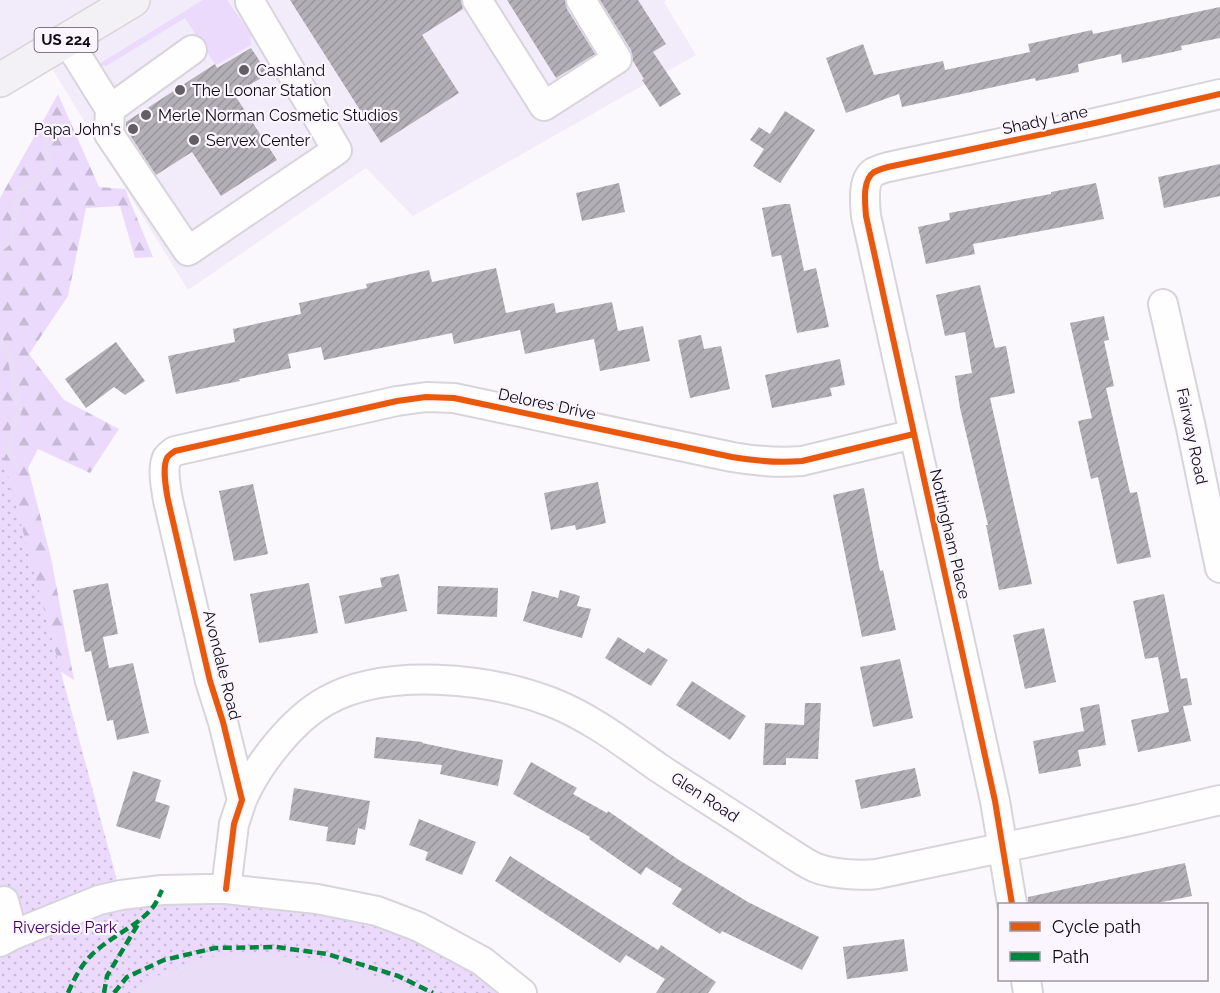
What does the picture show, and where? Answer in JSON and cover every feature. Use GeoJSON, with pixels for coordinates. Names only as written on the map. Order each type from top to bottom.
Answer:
{"type":"FeatureCollection","features":[{"type":"Feature","properties":{"kind":"highway","name":"US 224"},"geometry":{"type":"LineString","coordinates":[[0,80],[133,0]]}},
{"type":"Feature","properties":{"kind":"street"},"geometry":{"type":"LineString","coordinates":[[477,0],[544,106],[617,59],[581,0]]}},
{"type":"Feature","properties":{"kind":"street"},"geometry":{"type":"LineString","coordinates":[[67,39],[110,109],[109,134],[188,251],[337,150],[251,1]]}},
{"type":"Feature","properties":{"kind":"street"},"geometry":{"type":"LineString","coordinates":[[110,109],[192,50]]}},
{"type":"Feature","properties":{"kind":"street","name":"Shady Lane"},"geometry":{"type":"LineString","coordinates":[[875,171],[1220,94]]}},
{"type":"Feature","properties":{"kind":"street","name":"Nottingham Place"},"geometry":{"type":"LineString","coordinates":[[875,171],[867,183],[866,216],[992,789],[1012,903]]}},
{"type":"Feature","properties":{"kind":"street","name":"Fairway Road"},"geometry":{"type":"LineString","coordinates":[[1163,304],[1220,568]]}},
{"type":"Feature","properties":{"kind":"street","name":"Delores Drive"},"geometry":{"type":"LineString","coordinates":[[175,451],[398,401],[426,397],[454,398],[760,461],[802,461],[914,434]]}},
{"type":"Feature","properties":{"kind":"street","name":"Avondale Road"},"geometry":{"type":"LineString","coordinates":[[175,451],[167,459],[165,467],[168,500],[210,681],[223,722],[242,800]]}},
{"type":"Feature","properties":{"kind":"street","name":"Glen Road"},"geometry":{"type":"LineString","coordinates":[[242,800],[249,783],[274,748],[304,717],[328,700],[360,687],[410,680],[482,684],[525,693],[578,715],[809,865],[821,870],[856,875],[877,874],[1220,800]]}},
{"type":"Feature","properties":{"kind":"street"},"geometry":{"type":"LineString","coordinates":[[226,889],[234,825],[242,800]]}},
{"type":"Feature","properties":{"kind":"street"},"geometry":{"type":"LineString","coordinates":[[3,901],[7,938],[99,900],[121,895],[162,890],[226,889],[317,899],[377,911],[419,927],[482,961],[522,993]]}},
{"type":"Feature","properties":{"kind":"shaded area"},"geometry":{"type":"Polygon","coordinates":[[[0,0],[666,0],[664,2],[696,55],[413,216],[366,168],[188,290],[43,54],[0,81],[0,0]]]}},
{"type":"Feature","properties":{"kind":"shaded area"},"geometry":{"type":"Polygon","coordinates":[[[263,954],[330,962],[412,988],[419,993],[130,993],[152,978],[205,957],[263,954]]]}},
{"type":"Feature","properties":{"kind":"green space"},"geometry":{"type":"Polygon","coordinates":[[[203,0],[227,0],[251,34],[251,45],[215,64],[185,18],[106,66],[99,64],[203,0]]]}},
{"type":"Feature","properties":{"kind":"green space"},"geometry":{"type":"Polygon","coordinates":[[[58,94],[99,187],[125,189],[153,257],[135,258],[120,206],[86,208],[68,296],[29,354],[64,400],[119,429],[90,473],[38,449],[28,468],[51,558],[74,680],[50,665],[0,490],[0,198],[58,94]]]}},
{"type":"Feature","properties":{"kind":"green space","name":"Riverside Park"},"geometry":{"type":"Polygon","coordinates":[[[0,446],[121,895],[377,911],[522,993],[0,993],[0,446]]]}},
{"type":"Feature","properties":{"kind":"building"},"geometry":{"type":"Polygon","coordinates":[[[290,0],[461,0],[463,9],[422,35],[459,93],[381,143],[290,0]]]}},
{"type":"Feature","properties":{"kind":"building"},"geometry":{"type":"Polygon","coordinates":[[[507,0],[565,0],[567,9],[595,54],[556,78],[507,0]]]}},
{"type":"Feature","properties":{"kind":"building"},"geometry":{"type":"Polygon","coordinates":[[[600,0],[638,0],[666,44],[653,52],[681,94],[660,107],[642,80],[644,79],[633,61],[631,50],[600,0]]]}},
{"type":"Feature","properties":{"kind":"building"},"geometry":{"type":"Polygon","coordinates":[[[1220,7],[1220,38],[1181,46],[1182,50],[1122,63],[1121,54],[1078,64],[1079,72],[1036,81],[1035,78],[902,107],[899,94],[846,113],[826,58],[863,44],[874,75],[943,61],[945,70],[1030,52],[1028,44],[1092,30],[1093,34],[1220,7]]]}},
{"type":"Feature","properties":{"kind":"building","name":"Servex Center"},"geometry":{"type":"Polygon","coordinates":[[[251,48],[268,74],[234,94],[277,160],[221,196],[192,152],[156,175],[126,129],[126,122],[215,64],[217,68],[251,48]]]}},
{"type":"Feature","properties":{"kind":"building"},"geometry":{"type":"Polygon","coordinates":[[[785,111],[815,130],[780,183],[753,166],[764,149],[750,140],[759,127],[770,134],[785,111]]]}},
{"type":"Feature","properties":{"kind":"building"},"geometry":{"type":"Polygon","coordinates":[[[1220,164],[1220,196],[1164,208],[1158,177],[1220,164]]]}},
{"type":"Feature","properties":{"kind":"building"},"geometry":{"type":"Polygon","coordinates":[[[619,183],[625,212],[582,221],[576,193],[619,183]]]}},
{"type":"Feature","properties":{"kind":"building"},"geometry":{"type":"Polygon","coordinates":[[[1096,183],[1104,219],[973,244],[975,254],[926,264],[918,227],[950,220],[949,213],[1096,183]]]}},
{"type":"Feature","properties":{"kind":"building"},"geometry":{"type":"Polygon","coordinates":[[[790,204],[804,271],[816,268],[829,327],[797,333],[781,255],[772,257],[762,208],[790,204]]]}},
{"type":"Feature","properties":{"kind":"building"},"geometry":{"type":"Polygon","coordinates":[[[496,268],[506,313],[554,303],[556,313],[612,302],[618,331],[643,326],[650,361],[600,371],[594,339],[525,354],[520,330],[454,344],[452,333],[324,360],[321,347],[288,354],[291,368],[176,394],[168,356],[235,342],[233,329],[301,314],[299,303],[367,288],[366,284],[429,270],[432,282],[496,268]]]}},
{"type":"Feature","properties":{"kind":"building"},"geometry":{"type":"Polygon","coordinates":[[[980,285],[995,348],[1006,346],[1015,393],[990,398],[1032,584],[999,590],[986,525],[988,525],[960,408],[955,376],[972,373],[965,332],[945,336],[936,295],[980,285]]]}},
{"type":"Feature","properties":{"kind":"building"},"geometry":{"type":"Polygon","coordinates":[[[1104,316],[1109,340],[1104,341],[1114,386],[1106,388],[1130,493],[1137,492],[1151,557],[1117,564],[1098,477],[1091,479],[1078,421],[1092,418],[1070,323],[1104,316]]]}},
{"type":"Feature","properties":{"kind":"building"},"geometry":{"type":"Polygon","coordinates":[[[701,335],[704,349],[721,346],[730,389],[690,398],[678,340],[701,335]]]}},
{"type":"Feature","properties":{"kind":"building"},"geometry":{"type":"Polygon","coordinates":[[[116,342],[145,381],[125,395],[114,387],[86,408],[65,379],[116,342]]]}},
{"type":"Feature","properties":{"kind":"building"},"geometry":{"type":"Polygon","coordinates":[[[840,359],[845,385],[830,388],[832,396],[772,408],[765,375],[840,359]]]}},
{"type":"Feature","properties":{"kind":"building"},"geometry":{"type":"Polygon","coordinates":[[[598,482],[606,523],[576,530],[575,525],[551,530],[544,493],[598,482]]]}},
{"type":"Feature","properties":{"kind":"building"},"geometry":{"type":"Polygon","coordinates":[[[253,484],[268,554],[234,561],[219,491],[253,484]]]}},
{"type":"Feature","properties":{"kind":"building"},"geometry":{"type":"Polygon","coordinates":[[[864,488],[880,571],[883,570],[896,630],[862,637],[833,495],[864,488]]]}},
{"type":"Feature","properties":{"kind":"building"},"geometry":{"type":"Polygon","coordinates":[[[399,574],[407,611],[345,624],[339,596],[382,587],[380,578],[399,574]]]}},
{"type":"Feature","properties":{"kind":"building"},"geometry":{"type":"Polygon","coordinates":[[[108,583],[118,634],[103,637],[109,668],[133,663],[149,733],[117,740],[113,720],[107,721],[91,651],[85,652],[73,590],[108,583]]]}},
{"type":"Feature","properties":{"kind":"building"},"geometry":{"type":"Polygon","coordinates":[[[309,583],[318,633],[259,643],[250,594],[309,583]]]}},
{"type":"Feature","properties":{"kind":"building"},"geometry":{"type":"Polygon","coordinates":[[[438,586],[498,588],[497,617],[437,614],[438,586]]]}},
{"type":"Feature","properties":{"kind":"building"},"geometry":{"type":"Polygon","coordinates":[[[560,590],[580,596],[577,606],[591,609],[582,638],[523,621],[532,591],[558,598],[560,590]]]}},
{"type":"Feature","properties":{"kind":"building"},"geometry":{"type":"Polygon","coordinates":[[[1164,594],[1181,679],[1187,678],[1192,705],[1183,706],[1191,741],[1138,752],[1131,720],[1169,712],[1158,657],[1145,659],[1133,601],[1164,594]]]}},
{"type":"Feature","properties":{"kind":"building"},"geometry":{"type":"Polygon","coordinates":[[[1044,628],[1056,682],[1025,689],[1013,635],[1044,628]]]}},
{"type":"Feature","properties":{"kind":"building"},"geometry":{"type":"Polygon","coordinates":[[[618,637],[644,653],[648,648],[668,660],[651,686],[605,658],[618,637]]]}},
{"type":"Feature","properties":{"kind":"building"},"geometry":{"type":"Polygon","coordinates":[[[900,659],[913,718],[873,727],[860,667],[900,659]]]}},
{"type":"Feature","properties":{"kind":"building"},"geometry":{"type":"Polygon","coordinates":[[[692,681],[746,716],[730,740],[676,705],[692,681]]]}},
{"type":"Feature","properties":{"kind":"building"},"geometry":{"type":"Polygon","coordinates":[[[805,703],[821,703],[818,759],[786,758],[786,765],[763,765],[765,723],[804,725],[805,703]]]}},
{"type":"Feature","properties":{"kind":"building"},"geometry":{"type":"Polygon","coordinates":[[[1099,704],[1106,745],[1078,750],[1081,766],[1039,774],[1033,741],[1084,731],[1080,708],[1099,704]]]}},
{"type":"Feature","properties":{"kind":"building"},"geometry":{"type":"Polygon","coordinates":[[[376,737],[423,742],[503,760],[498,786],[440,774],[442,765],[374,758],[376,737]]]}},
{"type":"Feature","properties":{"kind":"building"},"geometry":{"type":"Polygon","coordinates":[[[531,762],[577,788],[573,794],[607,813],[608,811],[679,860],[748,902],[819,937],[802,970],[722,931],[720,934],[672,904],[682,889],[646,867],[641,875],[589,839],[590,837],[513,794],[531,762]]]}},
{"type":"Feature","properties":{"kind":"building"},"geometry":{"type":"Polygon","coordinates":[[[915,768],[921,796],[861,809],[855,780],[915,768]]]}},
{"type":"Feature","properties":{"kind":"building"},"geometry":{"type":"Polygon","coordinates":[[[133,771],[161,780],[155,801],[170,806],[160,839],[116,826],[133,771]]]}},
{"type":"Feature","properties":{"kind":"building"},"geometry":{"type":"Polygon","coordinates":[[[294,788],[370,801],[365,830],[358,828],[355,845],[326,841],[328,827],[289,820],[294,788]]]}},
{"type":"Feature","properties":{"kind":"building"},"geometry":{"type":"Polygon","coordinates":[[[419,819],[476,842],[462,875],[425,860],[428,852],[409,845],[419,819]]]}},
{"type":"Feature","properties":{"kind":"building"},"geometry":{"type":"Polygon","coordinates":[[[510,856],[658,950],[661,945],[716,982],[708,993],[656,993],[665,979],[626,955],[620,963],[495,881],[510,856]]]}},
{"type":"Feature","properties":{"kind":"building"},"geometry":{"type":"Polygon","coordinates":[[[1185,863],[1192,896],[1157,903],[1028,903],[1028,897],[1185,863]]]}},
{"type":"Feature","properties":{"kind":"building"},"geometry":{"type":"Polygon","coordinates":[[[904,939],[908,971],[847,979],[843,947],[904,939]]]}},
{"type":"Feature","properties":{"kind":"waterway"},"geometry":{"type":"LineString","coordinates":[[0,249],[11,240],[19,191],[49,171],[44,126]]}},
{"type":"Feature","properties":{"kind":"waterway"},"geometry":{"type":"LineString","coordinates":[[0,341],[10,353],[19,409],[8,450],[16,465]]}},
{"type":"Feature","properties":{"kind":"marked path"},"geometry":{"type":"LineString","coordinates":[[68,993],[92,954],[134,925],[154,905],[162,890]]}},
{"type":"Feature","properties":{"kind":"marked path"},"geometry":{"type":"LineString","coordinates":[[104,993],[107,976],[140,921]]}},
{"type":"Feature","properties":{"kind":"marked path"},"geometry":{"type":"LineString","coordinates":[[114,993],[127,977],[164,960],[215,948],[276,947],[327,954],[398,976],[433,993]]}},
{"type":"Feature","properties":{"kind":"cycle path"},"geometry":{"type":"LineString","coordinates":[[1012,903],[995,801],[866,216],[866,186],[874,172],[888,167],[1220,94]]}},
{"type":"Feature","properties":{"kind":"cycle path"},"geometry":{"type":"LineString","coordinates":[[226,889],[234,824],[242,800],[223,722],[210,681],[168,500],[165,467],[167,458],[175,451],[397,401],[426,397],[454,398],[749,460],[802,461],[914,434]]}},
{"type":"Feature","properties":{"kind":"place","name":"Cashland"},"geometry":{"type":"Point","coordinates":[244,70]}},
{"type":"Feature","properties":{"kind":"place","name":"The Loonar Station"},"geometry":{"type":"Point","coordinates":[180,90]}},
{"type":"Feature","properties":{"kind":"place","name":"Merle Norman Cosmetic Studios"},"geometry":{"type":"Point","coordinates":[146,115]}},
{"type":"Feature","properties":{"kind":"place","name":"Papa John's"},"geometry":{"type":"Point","coordinates":[133,129]}},
{"type":"Feature","properties":{"kind":"place","name":"Servex Center"},"geometry":{"type":"Point","coordinates":[194,140]}}]}
